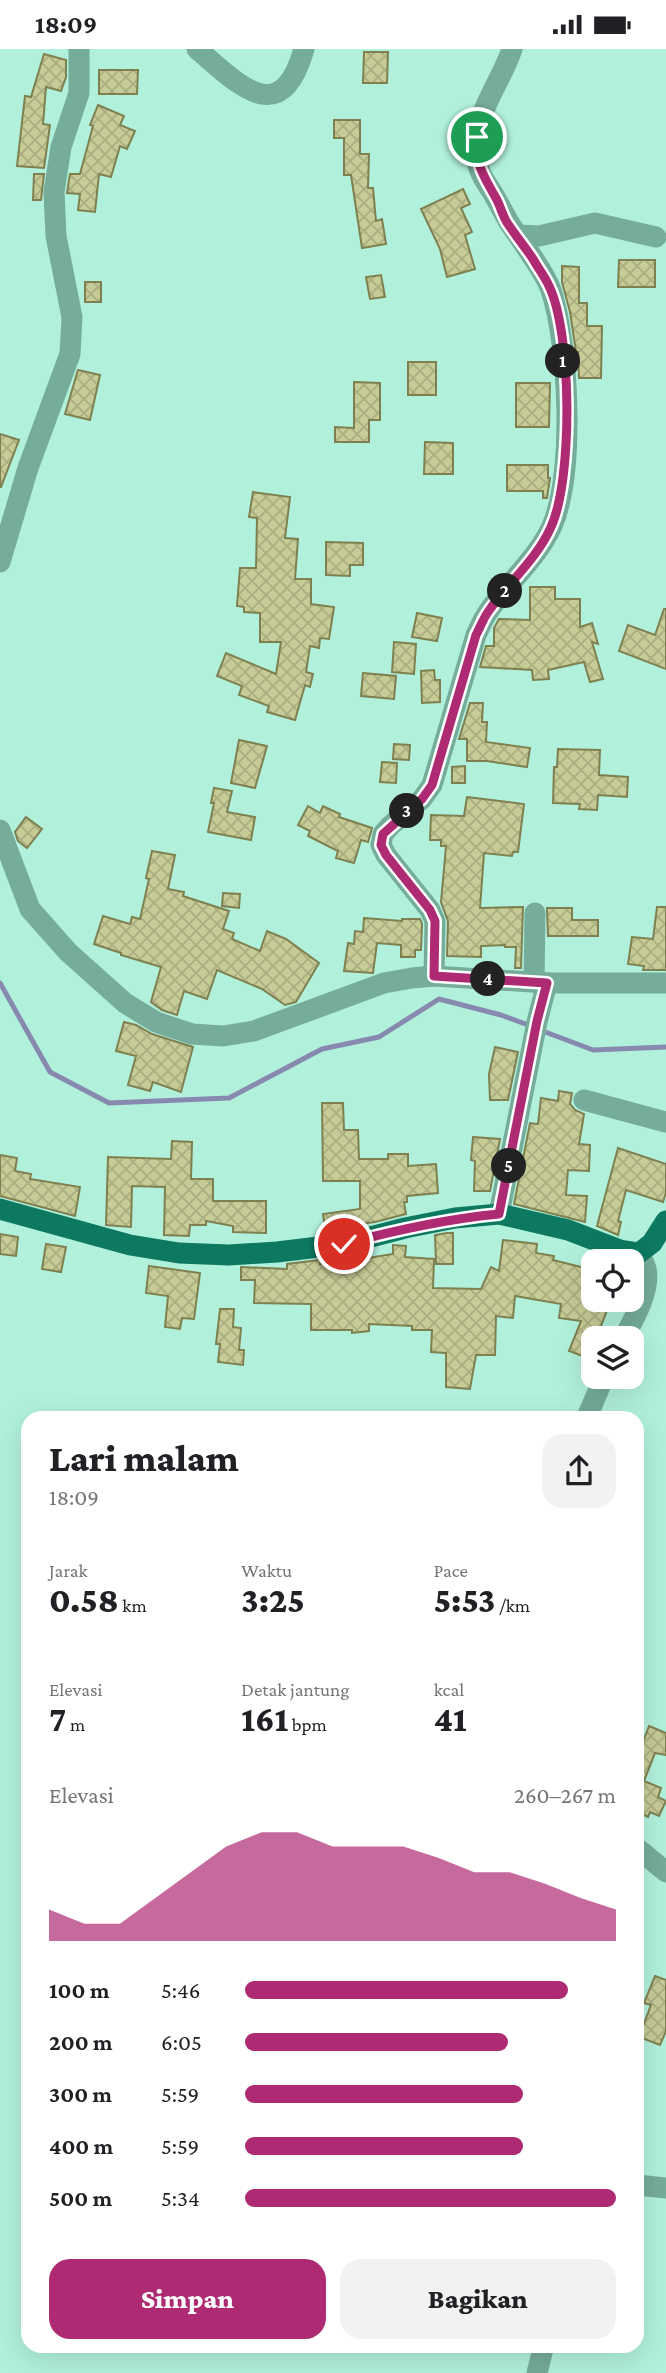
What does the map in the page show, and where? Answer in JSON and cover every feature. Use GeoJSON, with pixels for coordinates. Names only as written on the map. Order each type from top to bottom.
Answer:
{"type":"FeatureCollection","features":[{"type":"Feature","properties":{"kind":"main road"},"geometry":{"type":"LineString","coordinates":[[0,1209],[130,1245],[179,1253],[229,1255],[344,1244],[442,1221],[499,1214],[568,1230],[617,1249]]}},
{"type":"Feature","properties":{"kind":"main road"},"geometry":{"type":"LineString","coordinates":[[644,1249],[652,1243],[666,1221]]}},
{"type":"Feature","properties":{"kind":"street"},"geometry":{"type":"LineString","coordinates":[[0,562],[28,468],[70,354],[72,317],[56,236],[54,192],[61,146],[79,93],[79,49]]}},
{"type":"Feature","properties":{"kind":"street"},"geometry":{"type":"LineString","coordinates":[[197,49],[239,85],[256,94],[273,94],[289,85],[299,68],[304,49]]}},
{"type":"Feature","properties":{"kind":"street"},"geometry":{"type":"LineString","coordinates":[[434,976],[435,921],[422,898],[386,855],[381,845],[383,834],[422,799],[432,785],[476,635],[488,612],[535,554],[551,527],[562,497],[567,453],[565,378],[556,310],[550,287],[518,236],[508,225],[498,201],[480,172],[475,153],[481,113],[506,68],[512,49]]}},
{"type":"Feature","properties":{"kind":"street"},"geometry":{"type":"LineString","coordinates":[[518,236],[539,236],[596,223],[656,237]]}},
{"type":"Feature","properties":{"kind":"street"},"geometry":{"type":"LineString","coordinates":[[0,830],[30,909],[68,952],[125,1003],[156,1021],[192,1034],[223,1036],[254,1031],[384,983],[434,976],[540,983],[666,983]]}},
{"type":"Feature","properties":{"kind":"street"},"geometry":{"type":"LineString","coordinates":[[499,1214],[537,1021],[540,983],[535,913]]}},
{"type":"Feature","properties":{"kind":"street"},"geometry":{"type":"LineString","coordinates":[[583,1100],[666,1122]]}},
{"type":"Feature","properties":{"kind":"street"},"geometry":{"type":"LineString","coordinates":[[644,1264],[644,1290]]}},
{"type":"Feature","properties":{"kind":"street"},"geometry":{"type":"LineString","coordinates":[[590,1411],[599,1389]]}},
{"type":"Feature","properties":{"kind":"street"},"geometry":{"type":"LineString","coordinates":[[644,1854],[666,1872]]}},
{"type":"Feature","properties":{"kind":"street"},"geometry":{"type":"LineString","coordinates":[[644,2186],[666,2188]]}},
{"type":"Feature","properties":{"kind":"street"},"geometry":{"type":"LineString","coordinates":[[537,2373],[542,2353]]}},
{"type":"Feature","properties":{"kind":"building"},"geometry":{"type":"Polygon","coordinates":[[[364,52],[388,52],[387,83],[363,83],[364,52]]]}},
{"type":"Feature","properties":{"kind":"building"},"geometry":{"type":"Polygon","coordinates":[[[44,54],[66,60],[66,77],[61,91],[46,87],[43,124],[50,125],[44,168],[17,166],[25,96],[31,97],[44,54]]]}},
{"type":"Feature","properties":{"kind":"building"},"geometry":{"type":"Polygon","coordinates":[[[99,70],[138,70],[137,94],[99,94],[99,70]]]}},
{"type":"Feature","properties":{"kind":"building"},"geometry":{"type":"Polygon","coordinates":[[[98,105],[124,116],[120,125],[135,131],[127,149],[120,146],[111,177],[99,174],[95,212],[78,210],[80,194],[67,193],[70,174],[80,174],[93,126],[90,125],[98,105]]]}},
{"type":"Feature","properties":{"kind":"building"},"geometry":{"type":"Polygon","coordinates":[[[334,120],[360,120],[360,154],[369,154],[368,188],[373,188],[376,221],[382,219],[386,244],[362,248],[351,175],[344,175],[344,138],[334,138],[334,120]]]}},
{"type":"Feature","properties":{"kind":"building"},"geometry":{"type":"Polygon","coordinates":[[[34,174],[44,174],[41,200],[33,200],[34,174]]]}},
{"type":"Feature","properties":{"kind":"building"},"geometry":{"type":"Polygon","coordinates":[[[463,189],[470,204],[461,208],[472,232],[465,235],[475,269],[447,277],[440,249],[421,209],[463,189]]]}},
{"type":"Feature","properties":{"kind":"building"},"geometry":{"type":"Polygon","coordinates":[[[619,260],[655,260],[655,287],[618,287],[619,260]]]}},
{"type":"Feature","properties":{"kind":"building"},"geometry":{"type":"Polygon","coordinates":[[[562,266],[579,267],[579,303],[587,303],[587,326],[602,326],[601,378],[579,378],[578,352],[562,282],[562,266]]]}},
{"type":"Feature","properties":{"kind":"building"},"geometry":{"type":"Polygon","coordinates":[[[381,275],[385,297],[370,299],[366,277],[381,275]]]}},
{"type":"Feature","properties":{"kind":"building"},"geometry":{"type":"Polygon","coordinates":[[[85,282],[101,282],[101,302],[85,302],[85,282]]]}},
{"type":"Feature","properties":{"kind":"building"},"geometry":{"type":"Polygon","coordinates":[[[408,362],[436,362],[436,395],[408,395],[408,362]]]}},
{"type":"Feature","properties":{"kind":"building"},"geometry":{"type":"Polygon","coordinates":[[[78,370],[100,375],[90,420],[65,414],[78,370]]]}},
{"type":"Feature","properties":{"kind":"building"},"geometry":{"type":"Polygon","coordinates":[[[354,382],[380,383],[380,420],[369,420],[369,442],[335,442],[335,427],[354,428],[354,382]]]}},
{"type":"Feature","properties":{"kind":"building"},"geometry":{"type":"Polygon","coordinates":[[[516,383],[550,383],[549,427],[516,427],[516,383]]]}},
{"type":"Feature","properties":{"kind":"building"},"geometry":{"type":"Polygon","coordinates":[[[0,434],[19,440],[1,487],[0,487],[0,434]]]}},
{"type":"Feature","properties":{"kind":"building"},"geometry":{"type":"Polygon","coordinates":[[[425,442],[453,443],[453,474],[424,474],[425,442]]]}},
{"type":"Feature","properties":{"kind":"building"},"geometry":{"type":"Polygon","coordinates":[[[507,465],[548,465],[550,478],[547,498],[543,498],[543,491],[507,491],[507,465]]]}},
{"type":"Feature","properties":{"kind":"building"},"geometry":{"type":"Polygon","coordinates":[[[253,492],[290,497],[285,538],[298,539],[295,579],[311,579],[311,604],[334,607],[329,639],[320,638],[319,648],[310,646],[306,672],[313,674],[310,687],[305,685],[295,720],[267,712],[269,706],[239,695],[242,686],[217,676],[226,653],[276,674],[281,642],[260,642],[260,613],[244,612],[244,607],[237,606],[240,568],[256,568],[257,518],[249,517],[253,492]]]}},
{"type":"Feature","properties":{"kind":"building"},"geometry":{"type":"Polygon","coordinates":[[[326,542],[363,543],[363,565],[350,565],[350,576],[326,575],[326,542]]]}},
{"type":"Feature","properties":{"kind":"building"},"geometry":{"type":"Polygon","coordinates":[[[530,587],[555,587],[555,599],[580,599],[580,627],[592,623],[598,644],[592,642],[603,679],[590,682],[584,662],[548,670],[549,679],[533,680],[532,670],[480,667],[486,646],[494,646],[494,628],[499,619],[530,620],[530,587]]]}},
{"type":"Feature","properties":{"kind":"building"},"geometry":{"type":"Polygon","coordinates":[[[664,609],[666,669],[619,651],[628,625],[655,635],[664,609]]]}},
{"type":"Feature","properties":{"kind":"building"},"geometry":{"type":"Polygon","coordinates":[[[417,613],[442,618],[437,641],[412,637],[417,613]]]}},
{"type":"Feature","properties":{"kind":"building"},"geometry":{"type":"Polygon","coordinates":[[[394,642],[416,644],[414,674],[392,672],[394,642]]]}},
{"type":"Feature","properties":{"kind":"building"},"geometry":{"type":"Polygon","coordinates":[[[434,670],[435,680],[440,680],[440,702],[422,703],[421,671],[434,670]]]}},
{"type":"Feature","properties":{"kind":"building"},"geometry":{"type":"Polygon","coordinates":[[[363,673],[396,676],[394,699],[361,696],[363,673]]]}},
{"type":"Feature","properties":{"kind":"building"},"geometry":{"type":"Polygon","coordinates":[[[470,703],[483,703],[482,722],[487,722],[486,742],[530,748],[527,767],[467,761],[467,739],[459,739],[470,703]]]}},
{"type":"Feature","properties":{"kind":"building"},"geometry":{"type":"Polygon","coordinates":[[[239,740],[267,746],[255,788],[231,783],[239,740]]]}},
{"type":"Feature","properties":{"kind":"building"},"geometry":{"type":"Polygon","coordinates":[[[394,744],[410,745],[409,760],[393,759],[394,744]]]}},
{"type":"Feature","properties":{"kind":"building"},"geometry":{"type":"Polygon","coordinates":[[[558,749],[600,750],[599,775],[628,777],[627,797],[598,795],[597,810],[579,809],[580,804],[553,803],[554,767],[557,767],[558,749]]]}},
{"type":"Feature","properties":{"kind":"building"},"geometry":{"type":"Polygon","coordinates":[[[382,762],[397,763],[396,783],[380,782],[382,762]]]}},
{"type":"Feature","properties":{"kind":"building"},"geometry":{"type":"Polygon","coordinates":[[[465,766],[465,783],[452,783],[452,767],[465,766]]]}},
{"type":"Feature","properties":{"kind":"building"},"geometry":{"type":"Polygon","coordinates":[[[214,788],[232,791],[227,812],[255,817],[251,840],[208,832],[214,788]]]}},
{"type":"Feature","properties":{"kind":"building"},"geometry":{"type":"Polygon","coordinates":[[[467,797],[524,804],[518,852],[513,852],[512,856],[484,853],[480,908],[523,907],[521,968],[515,968],[516,947],[505,945],[481,946],[481,957],[447,956],[448,921],[441,902],[446,846],[441,846],[441,840],[430,840],[431,815],[464,816],[467,797]]]}},
{"type":"Feature","properties":{"kind":"building"},"geometry":{"type":"Polygon","coordinates":[[[308,806],[320,813],[323,806],[340,814],[339,817],[372,828],[368,842],[361,840],[354,863],[336,858],[338,851],[308,836],[310,831],[298,825],[308,806]]]}},
{"type":"Feature","properties":{"kind":"building"},"geometry":{"type":"Polygon","coordinates":[[[26,817],[42,829],[27,848],[18,841],[15,832],[26,817]]]}},
{"type":"Feature","properties":{"kind":"building"},"geometry":{"type":"Polygon","coordinates":[[[152,851],[175,855],[168,889],[184,892],[183,896],[229,911],[223,929],[234,933],[232,939],[260,951],[267,931],[286,939],[319,963],[296,1002],[285,1005],[262,989],[217,970],[207,999],[184,991],[177,1015],[162,1010],[151,1002],[161,967],[94,944],[103,916],[130,924],[132,917],[140,919],[152,851]]]}},
{"type":"Feature","properties":{"kind":"building"},"geometry":{"type":"Polygon","coordinates":[[[223,893],[240,894],[239,908],[222,906],[223,893]]]}},
{"type":"Feature","properties":{"kind":"building"},"geometry":{"type":"Polygon","coordinates":[[[657,907],[666,907],[666,970],[643,970],[644,966],[628,964],[632,937],[653,939],[657,907]]]}},
{"type":"Feature","properties":{"kind":"building"},"geometry":{"type":"Polygon","coordinates":[[[547,908],[572,908],[572,920],[598,920],[598,936],[548,936],[547,908]]]}},
{"type":"Feature","properties":{"kind":"building"},"geometry":{"type":"Polygon","coordinates":[[[364,918],[402,921],[420,919],[421,950],[415,950],[415,957],[401,957],[401,945],[377,943],[373,973],[344,971],[348,943],[354,944],[355,931],[363,932],[364,918]]]}},
{"type":"Feature","properties":{"kind":"building"},"geometry":{"type":"Polygon","coordinates":[[[124,1022],[193,1047],[181,1092],[153,1082],[150,1091],[128,1085],[136,1056],[116,1051],[124,1022]]]}},
{"type":"Feature","properties":{"kind":"building"},"geometry":{"type":"Polygon","coordinates":[[[495,1047],[518,1052],[508,1100],[490,1100],[489,1074],[495,1047]]]}},
{"type":"Feature","properties":{"kind":"building"},"geometry":{"type":"Polygon","coordinates":[[[559,1091],[572,1093],[570,1104],[584,1114],[579,1144],[590,1145],[589,1171],[568,1170],[566,1195],[587,1196],[585,1222],[514,1204],[530,1123],[538,1124],[541,1098],[558,1101],[559,1091]]]}},
{"type":"Feature","properties":{"kind":"building"},"geometry":{"type":"Polygon","coordinates":[[[322,1103],[343,1103],[344,1130],[358,1130],[359,1159],[388,1159],[388,1154],[408,1154],[408,1166],[436,1164],[438,1193],[407,1196],[407,1202],[404,1202],[406,1214],[375,1222],[325,1228],[323,1214],[360,1209],[360,1181],[323,1181],[322,1103]]]}},
{"type":"Feature","properties":{"kind":"building"},"geometry":{"type":"Polygon","coordinates":[[[473,1137],[500,1139],[490,1191],[474,1191],[475,1161],[471,1160],[473,1137]]]}},
{"type":"Feature","properties":{"kind":"building"},"geometry":{"type":"Polygon","coordinates":[[[172,1141],[192,1142],[191,1179],[213,1179],[213,1201],[266,1201],[266,1233],[233,1232],[233,1226],[206,1221],[206,1225],[190,1225],[189,1236],[164,1235],[165,1187],[132,1186],[131,1227],[106,1225],[108,1157],[171,1159],[172,1141]]]}},
{"type":"Feature","properties":{"kind":"building"},"geometry":{"type":"Polygon","coordinates":[[[618,1148],[666,1164],[666,1192],[663,1202],[626,1190],[618,1221],[621,1222],[618,1235],[597,1226],[618,1148]]]}},
{"type":"Feature","properties":{"kind":"building"},"geometry":{"type":"Polygon","coordinates":[[[0,1155],[17,1158],[15,1171],[31,1174],[30,1179],[80,1187],[75,1216],[0,1196],[0,1155]]]}},
{"type":"Feature","properties":{"kind":"building"},"geometry":{"type":"Polygon","coordinates":[[[453,1233],[453,1264],[436,1264],[435,1235],[453,1233]]]}},
{"type":"Feature","properties":{"kind":"building"},"geometry":{"type":"Polygon","coordinates":[[[0,1234],[18,1237],[16,1256],[0,1254],[0,1234]]]}},
{"type":"Feature","properties":{"kind":"building"},"geometry":{"type":"Polygon","coordinates":[[[503,1240],[537,1244],[536,1253],[554,1256],[553,1260],[581,1267],[581,1312],[606,1312],[601,1326],[581,1326],[581,1355],[569,1351],[581,1321],[559,1318],[561,1304],[515,1296],[513,1318],[496,1316],[495,1355],[476,1355],[470,1389],[446,1387],[446,1353],[431,1352],[432,1330],[369,1324],[369,1331],[352,1333],[352,1330],[311,1330],[311,1304],[254,1303],[255,1280],[241,1280],[241,1267],[287,1269],[287,1264],[320,1260],[320,1264],[362,1259],[393,1254],[393,1245],[406,1246],[405,1257],[434,1259],[433,1288],[481,1289],[491,1267],[499,1271],[503,1240]]]}},
{"type":"Feature","properties":{"kind":"building"},"geometry":{"type":"Polygon","coordinates":[[[46,1244],[66,1247],[61,1272],[42,1269],[46,1244]]]}},
{"type":"Feature","properties":{"kind":"building"},"geometry":{"type":"Polygon","coordinates":[[[149,1266],[200,1273],[194,1319],[182,1318],[180,1329],[165,1327],[168,1296],[146,1293],[149,1266]]]}},
{"type":"Feature","properties":{"kind":"building"},"geometry":{"type":"Polygon","coordinates":[[[220,1309],[234,1309],[233,1327],[241,1328],[239,1350],[244,1350],[243,1365],[218,1362],[220,1344],[216,1344],[220,1309]]]}},
{"type":"Feature","properties":{"kind":"building"},"geometry":{"type":"Polygon","coordinates":[[[649,1726],[666,1733],[666,1755],[655,1753],[644,1781],[644,1739],[649,1726]]]}},
{"type":"Feature","properties":{"kind":"building"},"geometry":{"type":"Polygon","coordinates":[[[644,1781],[661,1788],[658,1797],[666,1801],[659,1816],[650,1812],[648,1817],[644,1815],[644,1781]]]}},
{"type":"Feature","properties":{"kind":"building"},"geometry":{"type":"Polygon","coordinates":[[[655,1976],[666,1980],[666,2031],[660,2045],[644,2039],[644,2024],[651,2005],[644,2003],[655,1976]]]}},
{"type":"Feature","properties":{"kind":"waterway"},"geometry":{"type":"LineString","coordinates":[[0,983],[50,1072],[109,1103],[229,1098],[322,1049],[379,1037],[439,999],[501,1015],[531,1026]]}},
{"type":"Feature","properties":{"kind":"waterway"},"geometry":{"type":"LineString","coordinates":[[540,1030],[593,1050],[666,1047]]}},
{"type":"Feature","properties":{"kind":"route"},"geometry":{"type":"LineString","coordinates":[[344,1244],[405,1228],[499,1214],[547,983],[434,976],[435,921],[422,898],[386,855],[381,845],[383,834],[422,799],[432,785],[476,635],[488,612],[535,554],[551,527],[562,497],[567,453],[565,378],[556,310],[550,287],[518,236],[508,225],[498,201],[480,172],[475,153],[477,137]]}}]}
